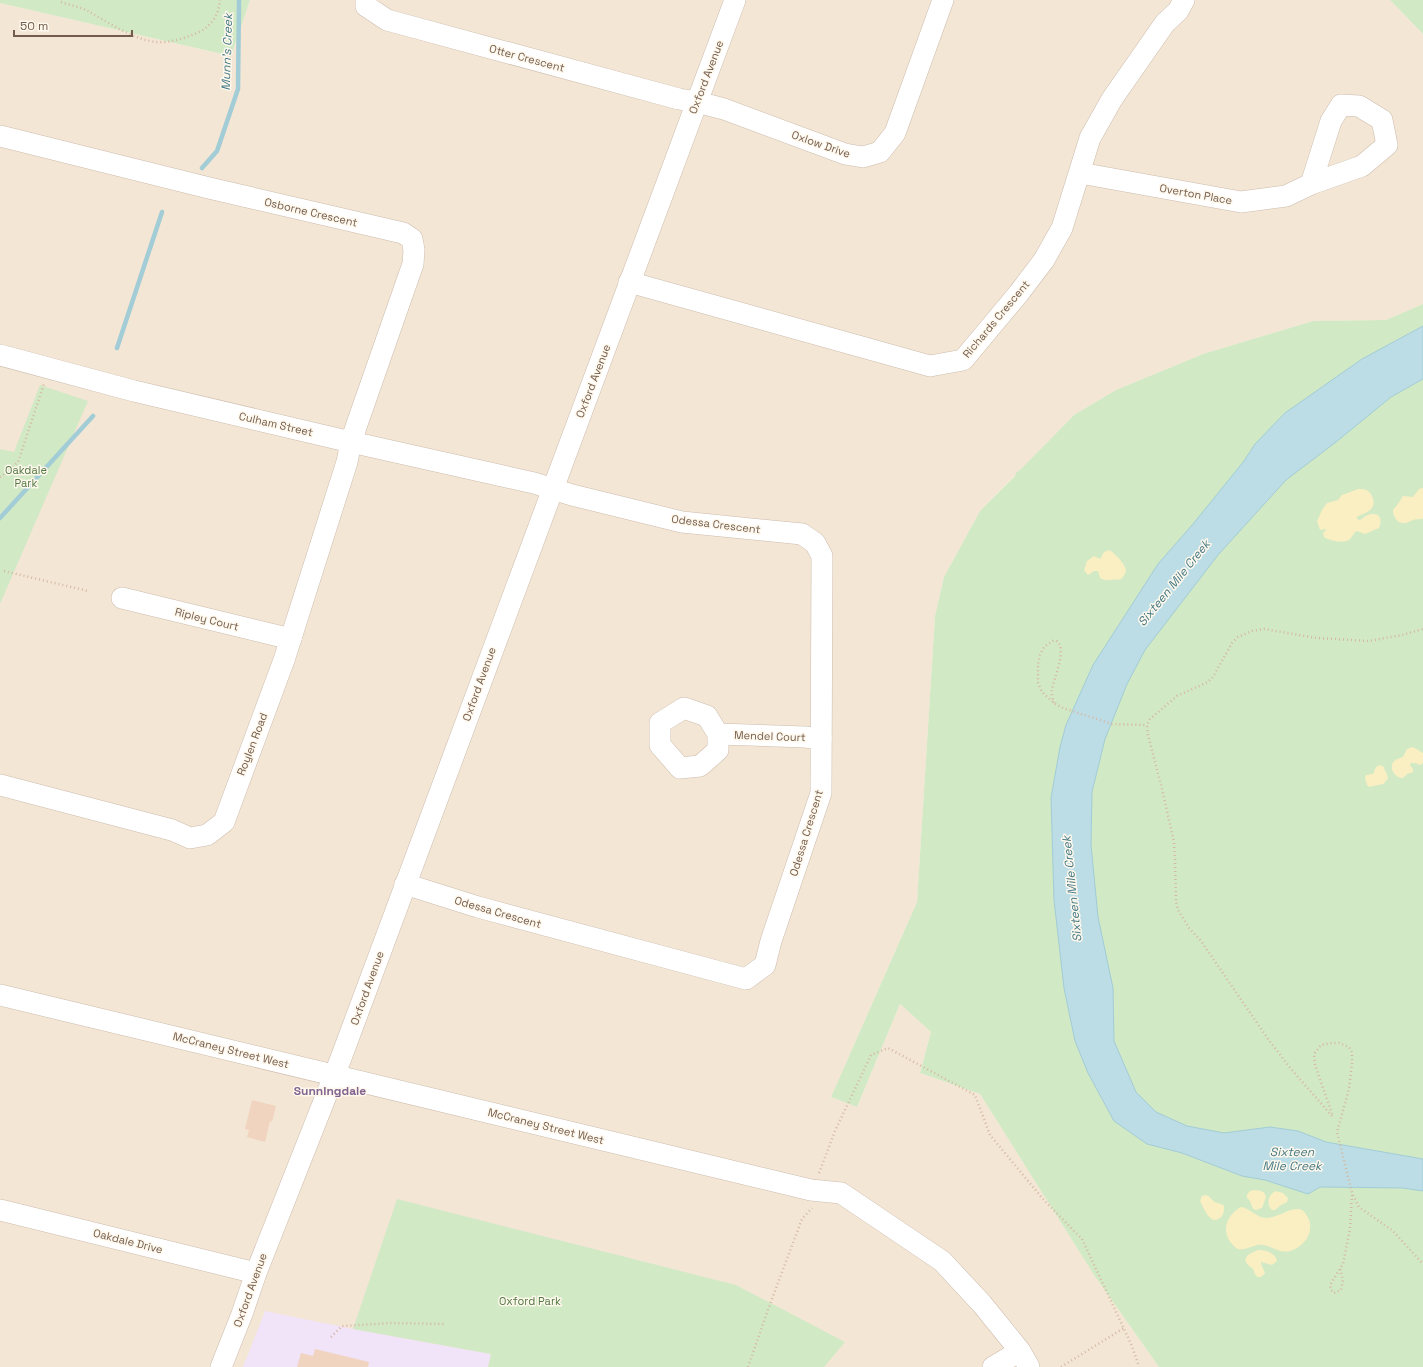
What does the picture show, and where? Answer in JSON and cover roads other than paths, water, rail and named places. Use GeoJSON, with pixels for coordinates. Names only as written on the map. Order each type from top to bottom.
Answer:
{"type":"FeatureCollection","features":[{"type":"Feature","properties":{"kind":"street","name":"Otter Crescent"},"geometry":{"type":"LineString","coordinates":[[366,0],[366,6],[387,20],[678,99],[697,102]]}},
{"type":"Feature","properties":{"kind":"street","name":"Oxford Avenue"},"geometry":{"type":"LineString","coordinates":[[221,1367],[256,1273],[334,1075],[735,0]]}},
{"type":"Feature","properties":{"kind":"street","name":"Oxlow Drive"},"geometry":{"type":"LineString","coordinates":[[697,102],[724,109],[845,154],[863,157],[880,152],[895,133],[943,0]]}},
{"type":"Feature","properties":{"kind":"street","name":"Richards Crescent"},"geometry":{"type":"LineString","coordinates":[[629,282],[930,366],[963,360],[1019,293],[1044,260],[1062,228],[1090,138],[1112,99],[1165,23],[1178,10],[1184,0]]}},
{"type":"Feature","properties":{"kind":"street","name":"Osborne Crescent"},"geometry":{"type":"LineString","coordinates":[[0,136],[209,188],[403,233],[412,239],[414,250],[413,264],[351,442]]}},
{"type":"Feature","properties":{"kind":"street","name":"Overton Place"},"geometry":{"type":"LineString","coordinates":[[1080,173],[1242,202],[1286,196],[1311,184]]}},
{"type":"Feature","properties":{"kind":"street","name":"Culham Street"},"geometry":{"type":"LineString","coordinates":[[0,355],[134,391],[552,488]]}},
{"type":"Feature","properties":{"kind":"street","name":"Roylen Road"},"geometry":{"type":"LineString","coordinates":[[0,785],[172,830],[190,838],[207,834],[224,822],[291,639],[347,462],[351,442]]}},
{"type":"Feature","properties":{"kind":"street","name":"Odessa Crescent"},"geometry":{"type":"LineString","coordinates":[[405,884],[478,907],[746,979],[765,965],[771,942],[821,793],[822,556],[815,543],[802,534],[682,522],[572,495],[552,488]]}},
{"type":"Feature","properties":{"kind":"street","name":"Ripley Court"},"geometry":{"type":"LineString","coordinates":[[122,598],[291,639]]}},
{"type":"Feature","properties":{"kind":"street","name":"Mendel Court"},"geometry":{"type":"LineString","coordinates":[[718,734],[805,737],[821,739]]}},
{"type":"Feature","properties":{"kind":"street","name":"McCraney Street West"},"geometry":{"type":"LineString","coordinates":[[0,995],[811,1190],[841,1193],[942,1261],[982,1304],[1024,1359]]}},
{"type":"Feature","properties":{"kind":"street","name":"Oakdale Drive"},"geometry":{"type":"LineString","coordinates":[[0,1210],[256,1273]]}},
{"type":"Feature","properties":{"kind":"street"},"geometry":{"type":"LineString","coordinates":[[993,1367],[1024,1359]]}},
{"type":"Feature","properties":{"kind":"water","name":"Sixteen Mile Creek"},"geometry":{"type":"Polygon","coordinates":[[[1423,326],[1423,379],[1391,397],[1286,480],[1218,555],[1145,650],[1127,684],[1105,739],[1092,792],[1091,845],[1098,917],[1113,988],[1114,1041],[1136,1092],[1156,1112],[1187,1126],[1224,1133],[1270,1127],[1298,1131],[1326,1142],[1423,1159],[1423,1191],[1403,1188],[1320,1187],[1308,1194],[1265,1180],[1242,1176],[1182,1153],[1147,1144],[1114,1121],[1088,1073],[1075,1041],[1064,988],[1054,900],[1051,798],[1060,747],[1066,725],[1093,665],[1158,564],[1193,524],[1244,461],[1255,444],[1285,413],[1362,359],[1423,326]]]}},
{"type":"Feature","properties":{"kind":"waterway","name":"Munn's Creek"},"geometry":{"type":"LineString","coordinates":[[202,168],[217,151],[238,89],[239,0]]}},
{"type":"Feature","properties":{"kind":"waterway","name":"Munn's Creek"},"geometry":{"type":"LineString","coordinates":[[117,348],[162,212]]}},
{"type":"Feature","properties":{"kind":"waterway","name":"Munn's Creek"},"geometry":{"type":"LineString","coordinates":[[0,518],[93,416]]}},
{"type":"Feature","properties":{"kind":"district","name":"Sunningdale"},"geometry":{"type":"Point","coordinates":[330,1091]}},
{"type":"Feature","properties":{"kind":"park label","name":"Oakdale Park"},"geometry":{"type":"Point","coordinates":[26,476]}},
{"type":"Feature","properties":{"kind":"park label","name":"Oxford Park"},"geometry":{"type":"Point","coordinates":[530,1301]}}]}
